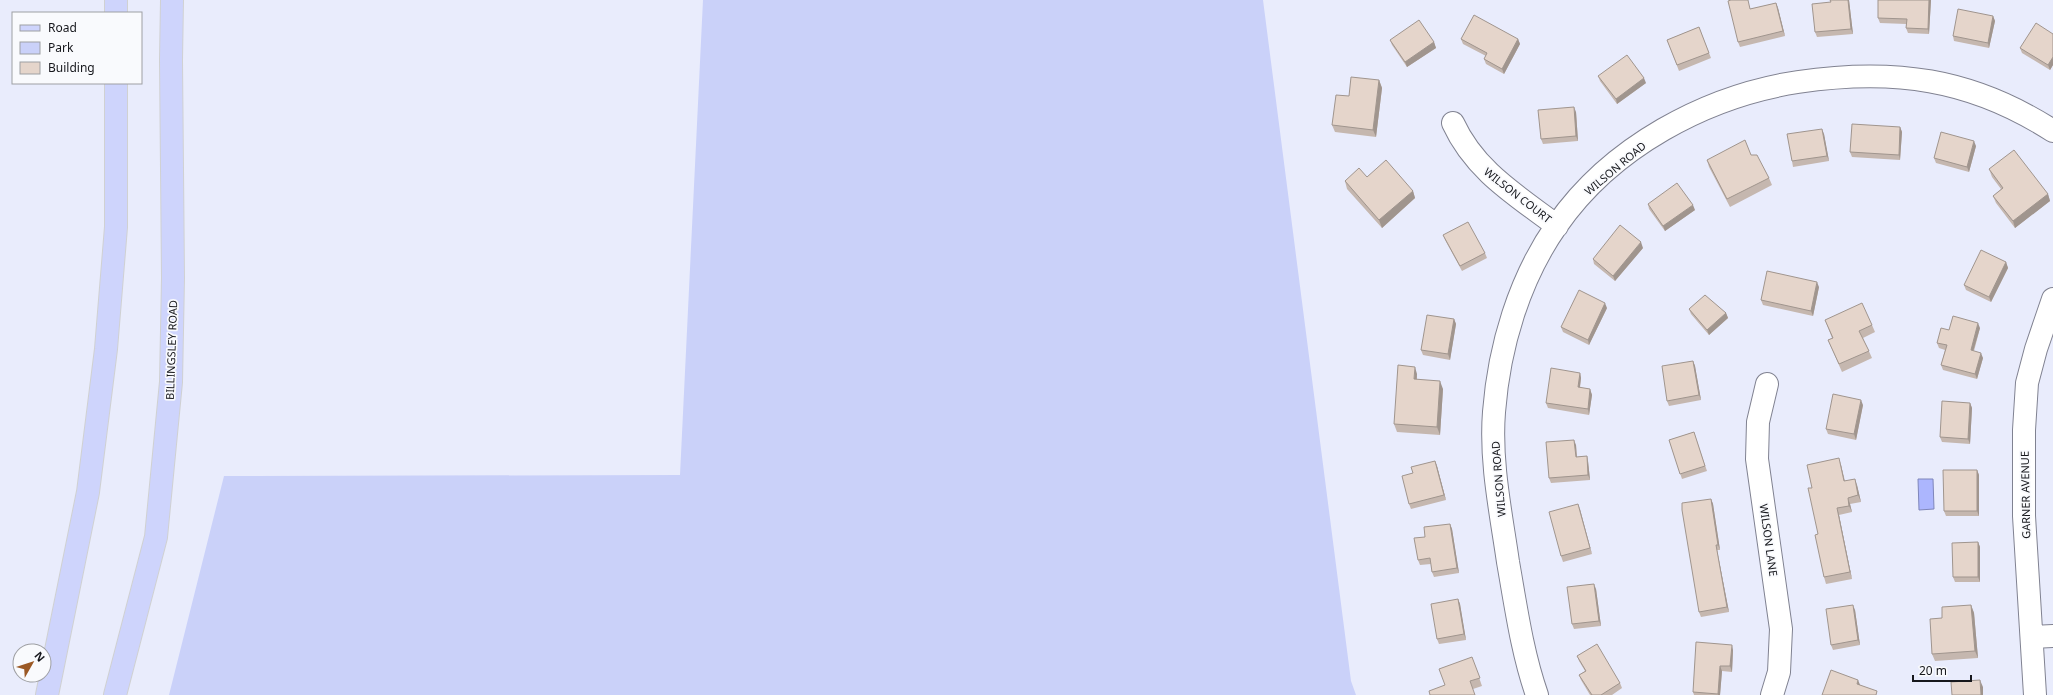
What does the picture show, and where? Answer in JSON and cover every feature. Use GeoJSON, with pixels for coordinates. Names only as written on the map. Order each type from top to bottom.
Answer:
{"type":"FeatureCollection","features":[{"type":"Feature","properties":{"kind":"main road"},"geometry":{"type":"LineString","coordinates":[[116,0],[116,12]]}},
{"type":"Feature","properties":{"kind":"main road","name":"BILLINGSLEY ROAD"},"geometry":{"type":"LineString","coordinates":[[115,695],[156,537],[171,382],[173,278],[171,92],[172,0]]}},
{"type":"Feature","properties":{"kind":"main road"},"geometry":{"type":"LineString","coordinates":[[47,695],[88,492],[106,349],[116,227],[116,84]]}},
{"type":"Feature","properties":{"kind":"street","name":"WILSON ROAD"},"geometry":{"type":"LineString","coordinates":[[1537,695],[1517,618],[1502,524],[1494,453],[1494,412],[1506,340],[1516,306],[1533,268],[1557,226],[1594,183],[1630,152],[1662,130],[1702,109],[1742,95],[1779,85],[1859,75],[1900,76],[1931,81],[1989,97],[2011,106],[2053,131]]}},
{"type":"Feature","properties":{"kind":"street","name":"WILSON COURT"},"geometry":{"type":"LineString","coordinates":[[1453,123],[1469,152],[1488,174],[1557,226]]}},
{"type":"Feature","properties":{"kind":"street","name":"GARNER AVENUE"},"geometry":{"type":"LineString","coordinates":[[2035,695],[2043,636],[2024,516],[2024,430],[2027,383],[2036,349],[2053,298]]}},
{"type":"Feature","properties":{"kind":"street","name":"WILSON LANE"},"geometry":{"type":"LineString","coordinates":[[1767,384],[1758,422],[1757,459],[1781,629],[1779,672],[1772,695]]}},
{"type":"Feature","properties":{"kind":"green space"},"geometry":{"type":"Polygon","coordinates":[[[703,0],[1263,0],[1351,681],[1356,695],[169,695],[224,476],[680,475],[703,0]]]}},
{"type":"Feature","properties":{"kind":"water"},"geometry":{"type":"Polygon","coordinates":[[[1918,479],[1933,479],[1934,509],[1919,510],[1918,479]]]}},
{"type":"Feature","properties":{"kind":"building"},"geometry":{"type":"Polygon","coordinates":[[[1748,0],[1750,9],[1776,3],[1783,31],[1738,42],[1728,1],[1748,0]]]}},
{"type":"Feature","properties":{"kind":"building"},"geometry":{"type":"Polygon","coordinates":[[[1830,0],[1848,0],[1851,29],[1815,32],[1812,4],[1831,2],[1830,0]]]}},
{"type":"Feature","properties":{"kind":"building"},"geometry":{"type":"Polygon","coordinates":[[[1878,0],[1929,0],[1928,29],[1906,28],[1907,19],[1878,18],[1878,0]]]}},
{"type":"Feature","properties":{"kind":"building"},"geometry":{"type":"Polygon","coordinates":[[[1958,9],[1993,16],[1988,43],[1953,36],[1958,9]]]}},
{"type":"Feature","properties":{"kind":"building"},"geometry":{"type":"Polygon","coordinates":[[[1474,15],[1518,39],[1502,69],[1484,59],[1487,53],[1461,39],[1474,15]]]}},
{"type":"Feature","properties":{"kind":"building"},"geometry":{"type":"Polygon","coordinates":[[[1419,20],[1434,42],[1405,62],[1390,40],[1419,20]]]}},
{"type":"Feature","properties":{"kind":"building"},"geometry":{"type":"Polygon","coordinates":[[[2036,23],[2053,34],[2053,57],[2048,65],[2020,48],[2036,23]]]}},
{"type":"Feature","properties":{"kind":"building"},"geometry":{"type":"Polygon","coordinates":[[[1699,27],[1709,53],[1677,65],[1667,40],[1699,27]]]}},
{"type":"Feature","properties":{"kind":"building"},"geometry":{"type":"Polygon","coordinates":[[[1627,55],[1644,78],[1616,99],[1598,76],[1627,55]]]}},
{"type":"Feature","properties":{"kind":"building"},"geometry":{"type":"Polygon","coordinates":[[[1351,77],[1379,80],[1373,130],[1332,125],[1336,95],[1349,96],[1351,77]]]}},
{"type":"Feature","properties":{"kind":"building"},"geometry":{"type":"Polygon","coordinates":[[[1574,107],[1576,136],[1541,139],[1538,110],[1574,107]]]}},
{"type":"Feature","properties":{"kind":"building"},"geometry":{"type":"Polygon","coordinates":[[[1852,124],[1900,127],[1899,155],[1850,152],[1852,124]]]}},
{"type":"Feature","properties":{"kind":"building"},"geometry":{"type":"Polygon","coordinates":[[[1822,129],[1827,156],[1792,161],[1787,134],[1822,129]]]}},
{"type":"Feature","properties":{"kind":"building"},"geometry":{"type":"Polygon","coordinates":[[[1941,132],[1974,141],[1967,167],[1934,158],[1941,132]]]}},
{"type":"Feature","properties":{"kind":"building"},"geometry":{"type":"Polygon","coordinates":[[[1745,140],[1751,155],[1757,155],[1769,178],[1727,199],[1707,160],[1745,140]]]}},
{"type":"Feature","properties":{"kind":"building"},"geometry":{"type":"Polygon","coordinates":[[[2014,150],[2048,194],[2013,221],[1993,196],[2003,188],[1989,169],[2014,150]]]}},
{"type":"Feature","properties":{"kind":"building"},"geometry":{"type":"Polygon","coordinates":[[[1386,160],[1413,191],[1379,220],[1345,181],[1359,168],[1367,177],[1386,160]]]}},
{"type":"Feature","properties":{"kind":"building"},"geometry":{"type":"Polygon","coordinates":[[[1677,183],[1693,205],[1663,226],[1648,204],[1677,183]]]}},
{"type":"Feature","properties":{"kind":"building"},"geometry":{"type":"Polygon","coordinates":[[[1468,222],[1485,253],[1460,266],[1443,235],[1468,222]]]}},
{"type":"Feature","properties":{"kind":"building"},"geometry":{"type":"Polygon","coordinates":[[[1620,225],[1641,242],[1613,276],[1593,259],[1620,225]]]}},
{"type":"Feature","properties":{"kind":"building"},"geometry":{"type":"Polygon","coordinates":[[[1981,250],[2006,262],[1989,297],[1964,285],[1981,250]]]}},
{"type":"Feature","properties":{"kind":"building"},"geometry":{"type":"Polygon","coordinates":[[[1767,271],[1817,282],[1811,311],[1761,300],[1767,271]]]}},
{"type":"Feature","properties":{"kind":"building"},"geometry":{"type":"Polygon","coordinates":[[[1579,290],[1605,303],[1588,340],[1561,327],[1579,290]]]}},
{"type":"Feature","properties":{"kind":"building"},"geometry":{"type":"Polygon","coordinates":[[[1705,295],[1726,313],[1707,330],[1689,309],[1705,295]]]}},
{"type":"Feature","properties":{"kind":"building"},"geometry":{"type":"Polygon","coordinates":[[[1862,303],[1872,325],[1859,331],[1869,351],[1839,364],[1828,340],[1833,338],[1825,320],[1862,303]]]}},
{"type":"Feature","properties":{"kind":"building"},"geometry":{"type":"Polygon","coordinates":[[[1427,315],[1454,319],[1448,354],[1421,350],[1427,315]]]}},
{"type":"Feature","properties":{"kind":"building"},"geometry":{"type":"Polygon","coordinates":[[[1953,316],[1978,323],[1971,350],[1981,353],[1975,374],[1941,365],[1947,345],[1937,343],[1941,328],[1949,330],[1953,316]]]}},
{"type":"Feature","properties":{"kind":"building"},"geometry":{"type":"Polygon","coordinates":[[[1693,361],[1699,395],[1667,401],[1662,366],[1693,361]]]}},
{"type":"Feature","properties":{"kind":"building"},"geometry":{"type":"Polygon","coordinates":[[[1398,365],[1415,367],[1414,379],[1440,381],[1437,427],[1394,424],[1398,365]]]}},
{"type":"Feature","properties":{"kind":"building"},"geometry":{"type":"Polygon","coordinates":[[[1551,368],[1580,373],[1578,387],[1590,389],[1588,409],[1546,403],[1551,368]]]}},
{"type":"Feature","properties":{"kind":"building"},"geometry":{"type":"Polygon","coordinates":[[[1833,394],[1861,400],[1854,434],[1826,429],[1833,394]]]}},
{"type":"Feature","properties":{"kind":"building"},"geometry":{"type":"Polygon","coordinates":[[[1942,401],[1970,403],[1968,439],[1940,437],[1942,401]]]}},
{"type":"Feature","properties":{"kind":"building"},"geometry":{"type":"Polygon","coordinates":[[[1694,432],[1705,466],[1680,474],[1669,440],[1694,432]]]}},
{"type":"Feature","properties":{"kind":"building"},"geometry":{"type":"Polygon","coordinates":[[[1574,440],[1576,457],[1587,456],[1588,475],[1549,478],[1546,442],[1574,440]]]}},
{"type":"Feature","properties":{"kind":"building"},"geometry":{"type":"Polygon","coordinates":[[[1839,458],[1844,481],[1855,479],[1858,495],[1848,498],[1849,506],[1837,508],[1850,572],[1824,577],[1815,535],[1818,534],[1808,488],[1812,488],[1807,465],[1839,458]]]}},
{"type":"Feature","properties":{"kind":"building"},"geometry":{"type":"Polygon","coordinates":[[[1435,461],[1444,495],[1409,504],[1402,476],[1413,473],[1411,467],[1435,461]]]}},
{"type":"Feature","properties":{"kind":"building"},"geometry":{"type":"Polygon","coordinates":[[[1943,470],[1977,470],[1977,511],[1944,511],[1943,470]]]}},
{"type":"Feature","properties":{"kind":"building"},"geometry":{"type":"Polygon","coordinates":[[[1711,499],[1718,545],[1716,545],[1727,607],[1699,612],[1682,503],[1711,499]]]}},
{"type":"Feature","properties":{"kind":"building"},"geometry":{"type":"Polygon","coordinates":[[[1578,504],[1590,548],[1561,556],[1549,512],[1578,504]]]}},
{"type":"Feature","properties":{"kind":"building"},"geometry":{"type":"Polygon","coordinates":[[[1450,524],[1457,568],[1432,572],[1430,558],[1418,560],[1414,538],[1425,537],[1424,527],[1450,524]]]}},
{"type":"Feature","properties":{"kind":"building"},"geometry":{"type":"Polygon","coordinates":[[[1978,542],[1978,577],[1953,577],[1952,543],[1978,542]]]}},
{"type":"Feature","properties":{"kind":"building"},"geometry":{"type":"Polygon","coordinates":[[[1594,584],[1599,621],[1572,624],[1567,587],[1594,584]]]}},
{"type":"Feature","properties":{"kind":"building"},"geometry":{"type":"Polygon","coordinates":[[[1458,599],[1464,634],[1437,639],[1431,604],[1458,599]]]}},
{"type":"Feature","properties":{"kind":"building"},"geometry":{"type":"Polygon","coordinates":[[[1853,605],[1858,640],[1831,645],[1826,609],[1853,605]]]}},
{"type":"Feature","properties":{"kind":"building"},"geometry":{"type":"Polygon","coordinates":[[[1971,605],[1975,651],[1932,654],[1930,619],[1942,618],[1942,607],[1971,605]]]}},
{"type":"Feature","properties":{"kind":"building"},"geometry":{"type":"Polygon","coordinates":[[[1696,642],[1732,645],[1730,666],[1720,666],[1718,694],[1693,692],[1696,642]]]}},
{"type":"Feature","properties":{"kind":"building"},"geometry":{"type":"Polygon","coordinates":[[[1597,644],[1620,683],[1601,695],[1592,695],[1579,675],[1586,671],[1577,656],[1597,644]]]}},
{"type":"Feature","properties":{"kind":"building"},"geometry":{"type":"Polygon","coordinates":[[[1472,657],[1480,678],[1470,681],[1475,695],[1430,695],[1429,691],[1445,685],[1439,669],[1472,657]]]}},
{"type":"Feature","properties":{"kind":"building"},"geometry":{"type":"Polygon","coordinates":[[[1831,670],[1858,680],[1857,684],[1877,691],[1876,695],[1822,695],[1831,670]]]}},
{"type":"Feature","properties":{"kind":"building"},"geometry":{"type":"Polygon","coordinates":[[[1980,680],[1981,695],[1952,695],[1951,682],[1980,680]]]}}]}
